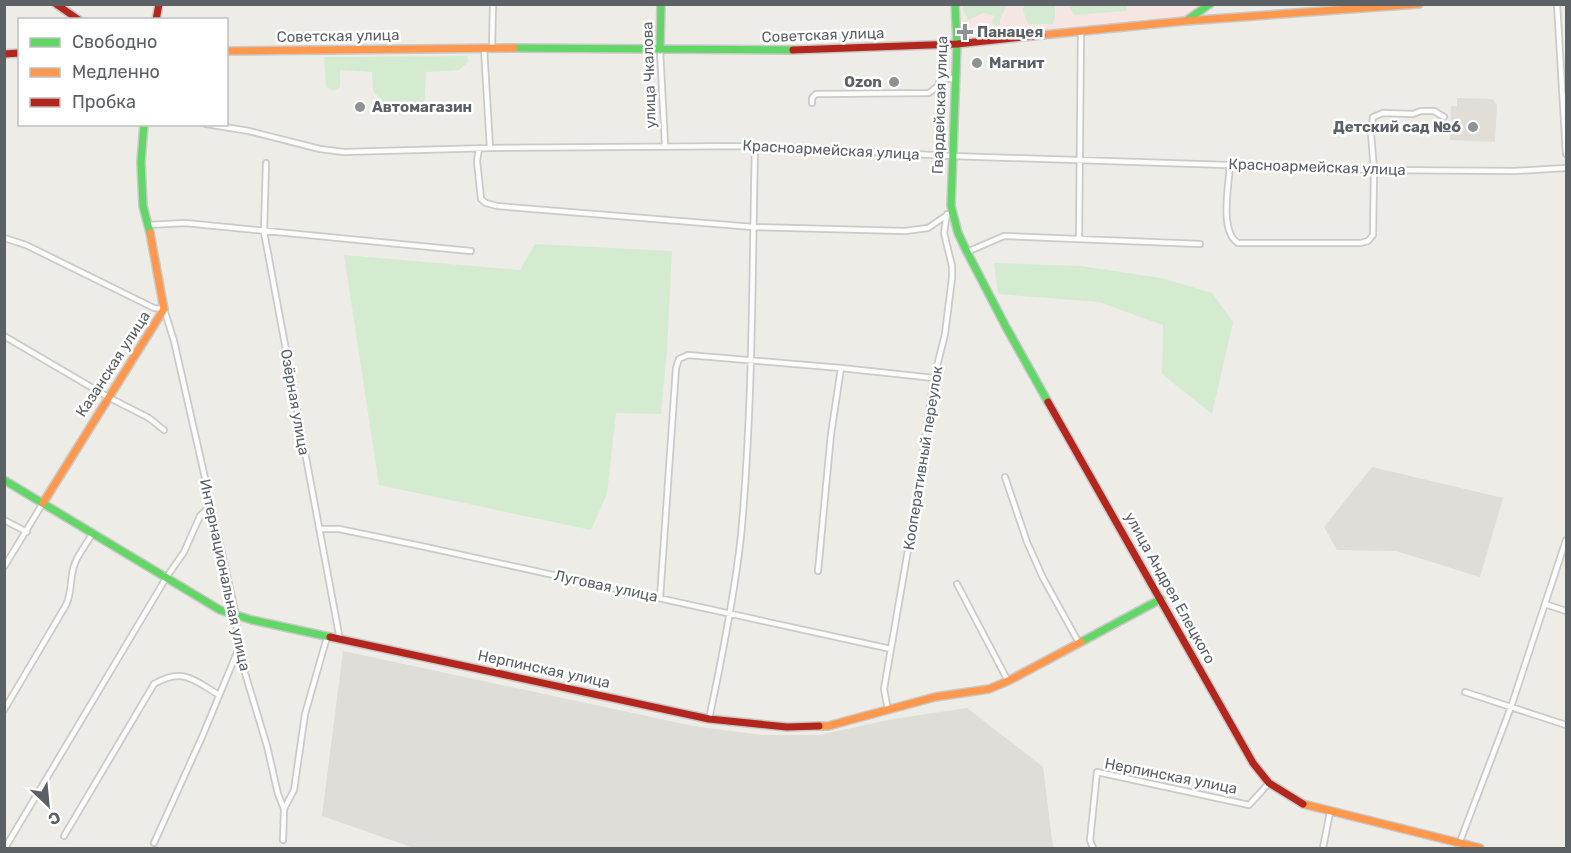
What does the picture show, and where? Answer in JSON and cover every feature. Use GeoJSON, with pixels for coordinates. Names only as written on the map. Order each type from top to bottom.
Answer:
{"type":"FeatureCollection","features":[{"type":"Feature","properties":{"kind":"main road"},"geometry":{"type":"LineString","coordinates":[[56,4],[76,18]]}},
{"type":"Feature","properties":{"kind":"main road","name":"улица Чкалова"},"geometry":{"type":"LineString","coordinates":[[660,50],[661,4]]}},
{"type":"Feature","properties":{"kind":"main road","name":"Гвардейская улица"},"geometry":{"type":"LineString","coordinates":[[951,207],[957,44],[955,4]]}},
{"type":"Feature","properties":{"kind":"main road"},"geometry":{"type":"LineString","coordinates":[[1185,21],[1210,4]]}},
{"type":"Feature","properties":{"kind":"main road","name":"Советская улица"},"geometry":{"type":"LineString","coordinates":[[228,51],[488,48],[784,50],[957,44],[1185,21],[1419,4]]}},
{"type":"Feature","properties":{"kind":"main road","name":"Казанская улица"},"geometry":{"type":"LineString","coordinates":[[43,503],[164,309],[143,206],[141,180],[144,126]]}},
{"type":"Feature","properties":{"kind":"main road","name":"улица Андрея Елецкого"},"geometry":{"type":"LineString","coordinates":[[951,207],[967,252],[1006,327],[1253,763],[1269,783],[1297,802],[1480,849]]}},
{"type":"Feature","properties":{"kind":"main road","name":"Нерпинская улица"},"geometry":{"type":"LineString","coordinates":[[4,480],[220,610],[252,620],[340,640],[710,719],[787,728],[828,726],[935,697],[989,689],[1161,599]]}},
{"type":"Feature","properties":{"kind":"street"},"geometry":{"type":"LineString","coordinates":[[490,148],[488,48],[493,4]]}},
{"type":"Feature","properties":{"kind":"street"},"geometry":{"type":"LineString","coordinates":[[1557,4],[1566,154]]}},
{"type":"Feature","properties":{"kind":"street"},"geometry":{"type":"LineString","coordinates":[[1079,239],[1081,31]]}},
{"type":"Feature","properties":{"kind":"street","name":"улица Чкалова"},"geometry":{"type":"LineString","coordinates":[[660,50],[665,145]]}},
{"type":"Feature","properties":{"kind":"street"},"geometry":{"type":"LineString","coordinates":[[812,103],[812,98],[816,94],[929,93],[938,86],[940,79],[955,79]]}},
{"type":"Feature","properties":{"kind":"street"},"geometry":{"type":"LineString","coordinates":[[1230,165],[1226,221],[1232,239],[1239,243],[1361,243],[1368,241],[1373,235],[1374,170],[1371,122],[1377,114],[1413,114],[1421,111],[1434,111],[1444,117]]}},
{"type":"Feature","properties":{"kind":"street","name":"Красноармейская улица"},"geometry":{"type":"LineString","coordinates":[[218,126],[249,131],[320,149],[345,152],[665,145],[755,146],[952,156],[1374,170],[1515,171],[1566,168]]}},
{"type":"Feature","properties":{"kind":"street"},"geometry":{"type":"LineString","coordinates":[[710,719],[731,614],[741,534],[752,361],[755,146]]}},
{"type":"Feature","properties":{"kind":"street"},"geometry":{"type":"LineString","coordinates":[[479,148],[477,161],[481,198],[486,203],[497,206],[753,227],[905,231],[928,228],[947,215]]}},
{"type":"Feature","properties":{"kind":"street","name":"Озёрная улица"},"geometry":{"type":"LineString","coordinates":[[266,163],[264,232],[340,640]]}},
{"type":"Feature","properties":{"kind":"street","name":"Кооперативный переулок"},"geometry":{"type":"LineString","coordinates":[[888,710],[884,688],[934,378],[945,334],[952,266],[944,233],[951,207]]}},
{"type":"Feature","properties":{"kind":"street"},"geometry":{"type":"LineString","coordinates":[[148,225],[185,223],[471,251]]}},
{"type":"Feature","properties":{"kind":"street"},"geometry":{"type":"LineString","coordinates":[[967,252],[1004,236],[1200,244]]}},
{"type":"Feature","properties":{"kind":"street"},"geometry":{"type":"LineString","coordinates":[[4,238],[26,245],[154,308],[164,309]]}},
{"type":"Feature","properties":{"kind":"street","name":"Интернациональная улица"},"geometry":{"type":"LineString","coordinates":[[164,309],[174,341],[236,615],[238,650],[284,809],[284,840]]}},
{"type":"Feature","properties":{"kind":"street"},"geometry":{"type":"LineString","coordinates":[[4,336],[108,397],[149,418],[164,430]]}},
{"type":"Feature","properties":{"kind":"street"},"geometry":{"type":"LineString","coordinates":[[660,598],[676,368],[679,359],[688,355],[934,378]]}},
{"type":"Feature","properties":{"kind":"street"},"geometry":{"type":"LineString","coordinates":[[818,571],[831,434],[841,368]]}},
{"type":"Feature","properties":{"kind":"street"},"geometry":{"type":"LineString","coordinates":[[1005,477],[1043,578],[1079,642]]}},
{"type":"Feature","properties":{"kind":"street","name":"Казанская улица"},"geometry":{"type":"LineString","coordinates":[[4,567],[43,503]]}},
{"type":"Feature","properties":{"kind":"street"},"geometry":{"type":"LineString","coordinates":[[5,849],[166,578],[184,552],[200,516],[210,506]]}},
{"type":"Feature","properties":{"kind":"street"},"geometry":{"type":"LineString","coordinates":[[4,520],[27,532]]}},
{"type":"Feature","properties":{"kind":"street","name":"Луговая улица"},"geometry":{"type":"LineString","coordinates":[[319,529],[339,529],[411,544],[891,649]]}},
{"type":"Feature","properties":{"kind":"street"},"geometry":{"type":"LineString","coordinates":[[4,710],[66,605],[72,593],[71,579],[75,563],[93,533]]}},
{"type":"Feature","properties":{"kind":"street"},"geometry":{"type":"LineString","coordinates":[[1459,844],[1511,706],[1566,540]]}},
{"type":"Feature","properties":{"kind":"street"},"geometry":{"type":"LineString","coordinates":[[957,584],[1008,681]]}},
{"type":"Feature","properties":{"kind":"street"},"geometry":{"type":"LineString","coordinates":[[1545,604],[1566,611]]}},
{"type":"Feature","properties":{"kind":"street"},"geometry":{"type":"LineString","coordinates":[[284,809],[294,790],[305,714],[327,637]]}},
{"type":"Feature","properties":{"kind":"street"},"geometry":{"type":"LineString","coordinates":[[154,843],[238,650]]}},
{"type":"Feature","properties":{"kind":"street"},"geometry":{"type":"LineString","coordinates":[[64,836],[154,684],[168,676],[185,676],[219,695]]}},
{"type":"Feature","properties":{"kind":"street"},"geometry":{"type":"LineString","coordinates":[[1465,692],[1566,725]]}},
{"type":"Feature","properties":{"kind":"street","name":"Нерпинская улица"},"geometry":{"type":"LineString","coordinates":[[1093,849],[1090,840],[1096,772],[1249,805],[1269,783]]}},
{"type":"Feature","properties":{"kind":"street"},"geometry":{"type":"LineString","coordinates":[[1323,849],[1330,812]]}},
{"type":"Feature","properties":{"kind":"shaded area"},"geometry":{"type":"Polygon","coordinates":[[[955,5],[1210,5],[1185,21],[957,44],[955,5]]]}},
{"type":"Feature","properties":{"kind":"shaded area","name":"Детский сад №6"},"geometry":{"type":"Polygon","coordinates":[[[1457,98],[1493,99],[1497,105],[1495,142],[1450,140],[1451,106],[1457,106],[1457,98]]]}},
{"type":"Feature","properties":{"kind":"shaded area"},"geometry":{"type":"Polygon","coordinates":[[[1372,467],[1503,498],[1480,577],[1396,551],[1337,550],[1324,527],[1372,467]]]}},
{"type":"Feature","properties":{"kind":"shaded area"},"geometry":{"type":"Polygon","coordinates":[[[343,651],[693,726],[762,735],[819,735],[893,719],[967,708],[1043,767],[1053,848],[414,848],[322,816],[343,651]]]}},
{"type":"Feature","properties":{"kind":"green space"},"geometry":{"type":"Polygon","coordinates":[[[963,4],[1007,5],[1000,19],[1000,25],[995,26],[992,22],[995,16],[983,13],[968,20],[963,4]]]}},
{"type":"Feature","properties":{"kind":"green space"},"geometry":{"type":"Polygon","coordinates":[[[1024,5],[1055,5],[1053,24],[1028,24],[1023,11],[1024,5]]]}},
{"type":"Feature","properties":{"kind":"green space"},"geometry":{"type":"Polygon","coordinates":[[[1068,5],[1127,5],[1126,11],[1074,15],[1068,5]]]}},
{"type":"Feature","properties":{"kind":"green space"},"geometry":{"type":"Polygon","coordinates":[[[467,56],[469,61],[459,70],[426,72],[424,112],[394,114],[373,91],[372,72],[340,70],[340,87],[333,91],[326,87],[324,57],[467,56]]]}},
{"type":"Feature","properties":{"kind":"green space"},"geometry":{"type":"Polygon","coordinates":[[[535,244],[672,251],[661,414],[616,413],[607,494],[591,530],[379,485],[344,255],[520,270],[535,244]]]}},
{"type":"Feature","properties":{"kind":"green space"},"geometry":{"type":"Polygon","coordinates":[[[994,263],[1081,266],[1161,278],[1212,293],[1233,322],[1212,414],[1162,374],[1163,325],[1099,302],[998,294],[994,263]]]}},
{"type":"Feature","properties":{"kind":"traffic: fast"},"geometry":{"type":"LineString","coordinates":[[660,50],[661,4]]}},
{"type":"Feature","properties":{"kind":"traffic: fast"},"geometry":{"type":"LineString","coordinates":[[955,4],[957,44],[951,206],[958,233],[967,252],[1048,402]]}},
{"type":"Feature","properties":{"kind":"traffic: fast"},"geometry":{"type":"LineString","coordinates":[[1187,20],[1210,4]]}},
{"type":"Feature","properties":{"kind":"traffic: fast"},"geometry":{"type":"LineString","coordinates":[[514,48],[793,50]]}},
{"type":"Feature","properties":{"kind":"traffic: fast"},"geometry":{"type":"LineString","coordinates":[[144,126],[141,162],[143,206],[150,233]]}},
{"type":"Feature","properties":{"kind":"traffic: fast"},"geometry":{"type":"LineString","coordinates":[[4,480],[220,610],[252,620],[330,637]]}},
{"type":"Feature","properties":{"kind":"traffic: fast"},"geometry":{"type":"LineString","coordinates":[[1081,642],[1161,599]]}},
{"type":"Feature","properties":{"kind":"traffic: slow"},"geometry":{"type":"LineString","coordinates":[[1042,35],[1185,21],[1419,4]]}},
{"type":"Feature","properties":{"kind":"traffic: slow"},"geometry":{"type":"LineString","coordinates":[[228,51],[514,48]]}},
{"type":"Feature","properties":{"kind":"traffic: slow"},"geometry":{"type":"LineString","coordinates":[[43,503],[164,309],[150,233]]}},
{"type":"Feature","properties":{"kind":"traffic: slow"},"geometry":{"type":"LineString","coordinates":[[819,726],[828,726],[935,697],[989,689],[1081,642]]}},
{"type":"Feature","properties":{"kind":"traffic: slow"},"geometry":{"type":"LineString","coordinates":[[1303,804],[1480,848]]}},
{"type":"Feature","properties":{"kind":"traffic: jam"},"geometry":{"type":"LineString","coordinates":[[56,4],[76,18]]}},
{"type":"Feature","properties":{"kind":"traffic: jam"},"geometry":{"type":"LineString","coordinates":[[156,18],[159,4]]}},
{"type":"Feature","properties":{"kind":"traffic: jam"},"geometry":{"type":"LineString","coordinates":[[793,50],[957,44],[1042,35]]}},
{"type":"Feature","properties":{"kind":"traffic: jam"},"geometry":{"type":"LineString","coordinates":[[4,54],[18,53]]}},
{"type":"Feature","properties":{"kind":"traffic: jam"},"geometry":{"type":"LineString","coordinates":[[1048,402],[1253,763],[1269,783],[1303,804]]}},
{"type":"Feature","properties":{"kind":"traffic: jam"},"geometry":{"type":"LineString","coordinates":[[330,637],[709,719],[787,727],[819,726]]}},
{"type":"Feature","properties":{"kind":"place","name":"Панацея"},"geometry":{"type":"Point","coordinates":[965,32]}},
{"type":"Feature","properties":{"kind":"place","name":"Магнит"},"geometry":{"type":"Point","coordinates":[977,63]}},
{"type":"Feature","properties":{"kind":"place","name":"Ozon"},"geometry":{"type":"Point","coordinates":[894,82]}},
{"type":"Feature","properties":{"kind":"place","name":"Автомагазин"},"geometry":{"type":"Point","coordinates":[360,107]}},
{"type":"Feature","properties":{"kind":"place","name":"Детский сад №6"},"geometry":{"type":"Point","coordinates":[1473,127]}}]}
